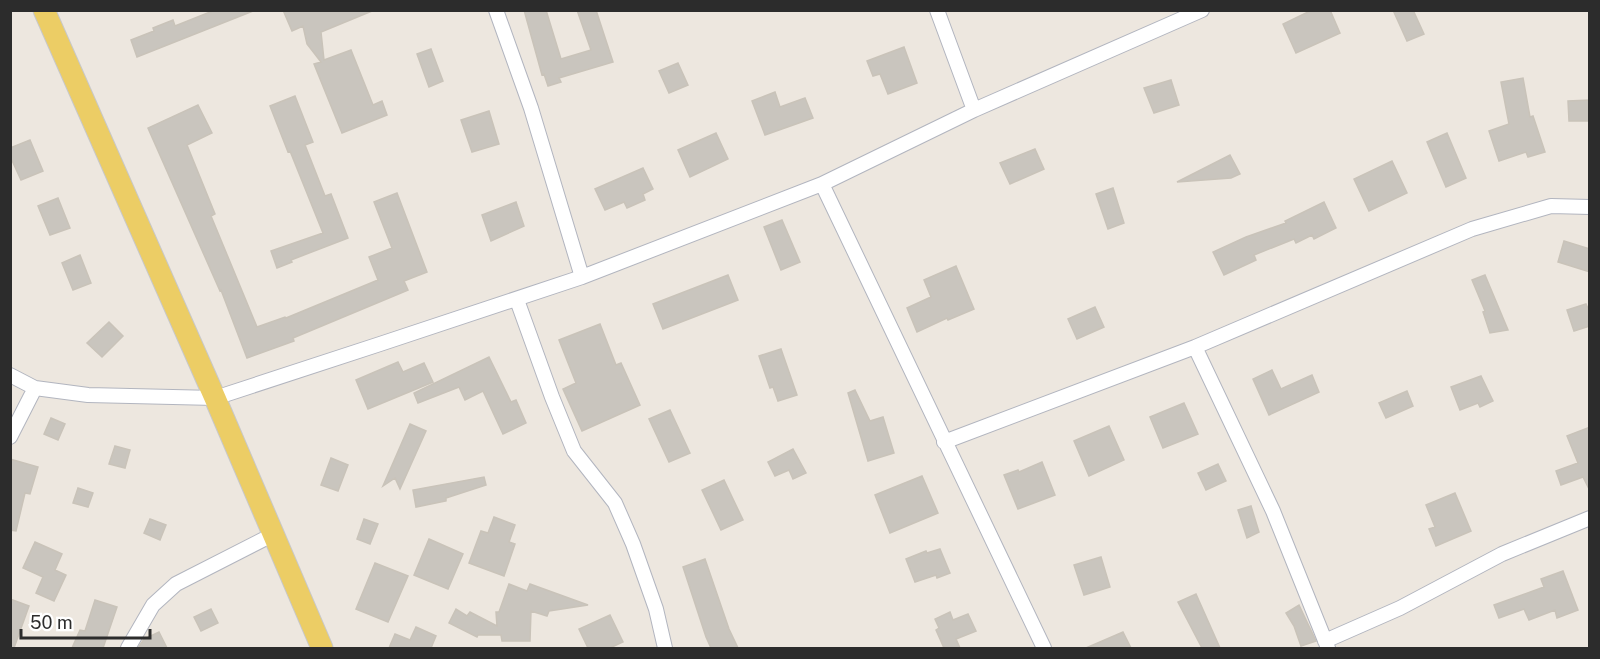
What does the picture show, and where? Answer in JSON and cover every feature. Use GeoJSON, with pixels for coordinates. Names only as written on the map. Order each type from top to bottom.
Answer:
{"type":"FeatureCollection","features":[{"type":"Feature","properties":{"kind":"main road"},"geometry":{"type":"LineString","coordinates":[[44,10],[215,398],[321,648]]}},
{"type":"Feature","properties":{"kind":"street"},"geometry":{"type":"LineString","coordinates":[[496,10],[531,108],[582,277]]}},
{"type":"Feature","properties":{"kind":"street"},"geometry":{"type":"LineString","coordinates":[[937,10],[974,110]]}},
{"type":"Feature","properties":{"kind":"street"},"geometry":{"type":"LineString","coordinates":[[10,375],[35,388],[88,394],[215,398],[517,300],[822,184],[974,110],[1202,10]]}},
{"type":"Feature","properties":{"kind":"street"},"geometry":{"type":"LineString","coordinates":[[822,184],[1044,648]]}},
{"type":"Feature","properties":{"kind":"street"},"geometry":{"type":"LineString","coordinates":[[944,442],[1195,347],[1472,230],[1551,206],[1590,207]]}},
{"type":"Feature","properties":{"kind":"street"},"geometry":{"type":"LineString","coordinates":[[517,300],[574,451],[615,503],[633,544],[656,609],[664,648]]}},
{"type":"Feature","properties":{"kind":"street"},"geometry":{"type":"LineString","coordinates":[[1195,347],[1273,512],[1326,645],[1502,554],[1590,518]]}},
{"type":"Feature","properties":{"kind":"street"},"geometry":{"type":"LineString","coordinates":[[10,437],[35,388]]}},
{"type":"Feature","properties":{"kind":"street"},"geometry":{"type":"LineString","coordinates":[[128,648],[153,605],[176,584],[274,534]]}},
{"type":"Feature","properties":{"kind":"building"},"geometry":{"type":"Polygon","coordinates":[[[215,10],[253,11],[137,57],[131,40],[173,20],[175,26],[215,10]]]}},
{"type":"Feature","properties":{"kind":"building"},"geometry":{"type":"Polygon","coordinates":[[[283,10],[372,11],[321,32],[324,60],[351,50],[373,105],[382,101],[387,115],[342,133],[314,64],[321,62],[307,44],[303,26],[292,31],[283,10]]]}},
{"type":"Feature","properties":{"kind":"building"},"geometry":{"type":"Polygon","coordinates":[[[524,10],[546,10],[561,59],[591,50],[577,10],[596,10],[613,62],[559,78],[561,82],[548,86],[544,74],[542,75],[524,10]]]}},
{"type":"Feature","properties":{"kind":"building"},"geometry":{"type":"Polygon","coordinates":[[[1312,10],[1330,10],[1340,33],[1296,53],[1283,24],[1312,10]]]}},
{"type":"Feature","properties":{"kind":"building"},"geometry":{"type":"Polygon","coordinates":[[[1393,10],[1413,10],[1424,34],[1407,41],[1393,10]]]}},
{"type":"Feature","properties":{"kind":"building"},"geometry":{"type":"Polygon","coordinates":[[[904,47],[917,83],[888,94],[880,74],[873,76],[867,61],[904,47]]]}},
{"type":"Feature","properties":{"kind":"building"},"geometry":{"type":"Polygon","coordinates":[[[431,49],[443,81],[429,87],[417,54],[431,49]]]}},
{"type":"Feature","properties":{"kind":"building"},"geometry":{"type":"Polygon","coordinates":[[[678,63],[688,85],[669,93],[659,71],[678,63]]]}},
{"type":"Feature","properties":{"kind":"building"},"geometry":{"type":"Polygon","coordinates":[[[1523,78],[1530,117],[1533,116],[1545,152],[1528,157],[1526,152],[1499,161],[1489,131],[1509,124],[1501,82],[1523,78]]]}},
{"type":"Feature","properties":{"kind":"building"},"geometry":{"type":"Polygon","coordinates":[[[1171,80],[1179,105],[1154,113],[1144,88],[1171,80]]]}},
{"type":"Feature","properties":{"kind":"building"},"geometry":{"type":"Polygon","coordinates":[[[775,92],[780,107],[805,98],[813,118],[765,135],[752,101],[775,92]]]}},
{"type":"Feature","properties":{"kind":"building"},"geometry":{"type":"Polygon","coordinates":[[[295,96],[313,142],[305,145],[325,196],[331,194],[348,238],[291,260],[292,262],[277,268],[271,251],[323,233],[270,106],[295,96]]]}},
{"type":"Feature","properties":{"kind":"building"},"geometry":{"type":"Polygon","coordinates":[[[1590,100],[1590,121],[1569,121],[1568,101],[1590,100]]]}},
{"type":"Feature","properties":{"kind":"building"},"geometry":{"type":"Polygon","coordinates":[[[198,105],[212,133],[187,145],[215,214],[211,216],[257,327],[286,318],[378,280],[369,257],[392,248],[374,202],[397,193],[427,272],[404,281],[408,290],[293,338],[294,341],[247,358],[221,290],[148,128],[198,105]]]}},
{"type":"Feature","properties":{"kind":"building"},"geometry":{"type":"Polygon","coordinates":[[[489,111],[499,144],[472,152],[461,120],[489,111]]]}},
{"type":"Feature","properties":{"kind":"building"},"geometry":{"type":"Polygon","coordinates":[[[716,133],[728,159],[690,177],[678,150],[716,133]]]}},
{"type":"Feature","properties":{"kind":"building"},"geometry":{"type":"Polygon","coordinates":[[[1447,133],[1466,178],[1446,187],[1427,142],[1447,133]]]}},
{"type":"Feature","properties":{"kind":"building"},"geometry":{"type":"Polygon","coordinates":[[[30,140],[43,171],[21,180],[10,156],[10,148],[30,140]]]}},
{"type":"Feature","properties":{"kind":"building"},"geometry":{"type":"Polygon","coordinates":[[[1035,149],[1044,169],[1010,184],[1000,163],[1035,149]]]}},
{"type":"Feature","properties":{"kind":"building"},"geometry":{"type":"Polygon","coordinates":[[[1230,155],[1240,174],[1231,178],[1177,182],[1230,155]]]}},
{"type":"Feature","properties":{"kind":"building"},"geometry":{"type":"Polygon","coordinates":[[[1392,161],[1407,193],[1369,211],[1354,179],[1392,161]]]}},
{"type":"Feature","properties":{"kind":"building"},"geometry":{"type":"Polygon","coordinates":[[[643,168],[653,189],[643,194],[645,200],[627,208],[624,202],[605,210],[595,189],[643,168]]]}},
{"type":"Feature","properties":{"kind":"building"},"geometry":{"type":"Polygon","coordinates":[[[1113,188],[1124,223],[1108,229],[1096,194],[1113,188]]]}},
{"type":"Feature","properties":{"kind":"building"},"geometry":{"type":"Polygon","coordinates":[[[58,198],[70,228],[50,235],[38,206],[58,198]]]}},
{"type":"Feature","properties":{"kind":"building"},"geometry":{"type":"Polygon","coordinates":[[[516,202],[524,226],[491,241],[482,215],[516,202]]]}},
{"type":"Feature","properties":{"kind":"building"},"geometry":{"type":"Polygon","coordinates":[[[1324,202],[1336,228],[1314,239],[1312,235],[1296,243],[1294,239],[1254,255],[1256,260],[1224,275],[1213,252],[1286,223],[1285,221],[1324,202]]]}},
{"type":"Feature","properties":{"kind":"building"},"geometry":{"type":"Polygon","coordinates":[[[782,220],[800,262],[781,270],[764,227],[782,220]]]}},
{"type":"Feature","properties":{"kind":"building"},"geometry":{"type":"Polygon","coordinates":[[[1564,241],[1590,249],[1590,272],[1558,262],[1564,241]]]}},
{"type":"Feature","properties":{"kind":"building"},"geometry":{"type":"Polygon","coordinates":[[[80,255],[91,283],[73,290],[62,263],[80,255]]]}},
{"type":"Feature","properties":{"kind":"building"},"geometry":{"type":"Polygon","coordinates":[[[956,266],[974,309],[917,332],[907,308],[931,297],[924,280],[956,266]]]}},
{"type":"Feature","properties":{"kind":"building"},"geometry":{"type":"Polygon","coordinates":[[[728,275],[738,300],[663,329],[653,304],[728,275]]]}},
{"type":"Feature","properties":{"kind":"building"},"geometry":{"type":"Polygon","coordinates":[[[1485,275],[1508,330],[1490,333],[1483,312],[1485,311],[1472,280],[1485,275]]]}},
{"type":"Feature","properties":{"kind":"building"},"geometry":{"type":"Polygon","coordinates":[[[1586,304],[1590,313],[1590,326],[1574,331],[1567,310],[1586,304]]]}},
{"type":"Feature","properties":{"kind":"building"},"geometry":{"type":"Polygon","coordinates":[[[1095,307],[1104,327],[1077,339],[1068,319],[1095,307]]]}},
{"type":"Feature","properties":{"kind":"building"},"geometry":{"type":"Polygon","coordinates":[[[109,322],[123,336],[102,357],[87,343],[109,322]]]}},
{"type":"Feature","properties":{"kind":"building"},"geometry":{"type":"Polygon","coordinates":[[[600,324],[616,365],[621,363],[640,405],[582,431],[563,389],[576,383],[559,340],[600,324]]]}},
{"type":"Feature","properties":{"kind":"building"},"geometry":{"type":"Polygon","coordinates":[[[781,349],[797,395],[778,401],[773,387],[770,388],[759,356],[781,349]]]}},
{"type":"Feature","properties":{"kind":"building"},"geometry":{"type":"Polygon","coordinates":[[[489,357],[511,402],[516,400],[526,423],[503,434],[483,391],[465,400],[459,387],[418,403],[414,393],[489,357]]]}},
{"type":"Feature","properties":{"kind":"building"},"geometry":{"type":"Polygon","coordinates":[[[398,362],[403,372],[424,363],[433,382],[368,409],[356,380],[398,362]]]}},
{"type":"Feature","properties":{"kind":"building"},"geometry":{"type":"Polygon","coordinates":[[[1272,370],[1281,389],[1312,375],[1319,392],[1269,415],[1253,379],[1272,370]]]}},
{"type":"Feature","properties":{"kind":"building"},"geometry":{"type":"Polygon","coordinates":[[[1481,376],[1493,401],[1480,407],[1478,403],[1460,410],[1451,387],[1481,376]]]}},
{"type":"Feature","properties":{"kind":"building"},"geometry":{"type":"Polygon","coordinates":[[[855,390],[870,421],[883,417],[894,453],[868,461],[848,393],[855,390]]]}},
{"type":"Feature","properties":{"kind":"building"},"geometry":{"type":"Polygon","coordinates":[[[1407,391],[1413,406],[1386,418],[1379,403],[1407,391]]]}},
{"type":"Feature","properties":{"kind":"building"},"geometry":{"type":"Polygon","coordinates":[[[1184,403],[1198,434],[1163,448],[1150,417],[1184,403]]]}},
{"type":"Feature","properties":{"kind":"building"},"geometry":{"type":"Polygon","coordinates":[[[670,410],[690,453],[669,462],[649,419],[670,410]]]}},
{"type":"Feature","properties":{"kind":"building"},"geometry":{"type":"Polygon","coordinates":[[[51,418],[65,424],[58,440],[44,434],[51,418]]]}},
{"type":"Feature","properties":{"kind":"building"},"geometry":{"type":"Polygon","coordinates":[[[410,424],[426,431],[400,489],[395,478],[383,486],[410,424]]]}},
{"type":"Feature","properties":{"kind":"building"},"geometry":{"type":"Polygon","coordinates":[[[1109,426],[1124,460],[1089,476],[1074,441],[1109,426]]]}},
{"type":"Feature","properties":{"kind":"building"},"geometry":{"type":"Polygon","coordinates":[[[1590,427],[1590,491],[1583,477],[1561,485],[1556,471],[1578,463],[1567,436],[1590,427]]]}},
{"type":"Feature","properties":{"kind":"building"},"geometry":{"type":"Polygon","coordinates":[[[115,446],[130,450],[125,468],[109,464],[115,446]]]}},
{"type":"Feature","properties":{"kind":"building"},"geometry":{"type":"Polygon","coordinates":[[[793,449],[806,473],[793,479],[789,470],[775,476],[768,462],[793,449]]]}},
{"type":"Feature","properties":{"kind":"building"},"geometry":{"type":"Polygon","coordinates":[[[331,458],[348,465],[338,491],[321,485],[331,458]]]}},
{"type":"Feature","properties":{"kind":"building"},"geometry":{"type":"Polygon","coordinates":[[[10,459],[38,467],[30,494],[25,493],[16,531],[10,530],[10,459]]]}},
{"type":"Feature","properties":{"kind":"building"},"geometry":{"type":"Polygon","coordinates":[[[1042,462],[1055,495],[1018,509],[1004,475],[1018,470],[1019,472],[1042,462]]]}},
{"type":"Feature","properties":{"kind":"building"},"geometry":{"type":"Polygon","coordinates":[[[1218,464],[1226,481],[1206,490],[1198,473],[1218,464]]]}},
{"type":"Feature","properties":{"kind":"building"},"geometry":{"type":"Polygon","coordinates":[[[922,476],[938,513],[890,533],[875,495],[922,476]]]}},
{"type":"Feature","properties":{"kind":"building"},"geometry":{"type":"Polygon","coordinates":[[[484,477],[486,485],[446,498],[446,501],[416,507],[413,490],[484,477]]]}},
{"type":"Feature","properties":{"kind":"building"},"geometry":{"type":"Polygon","coordinates":[[[724,480],[743,520],[721,530],[702,490],[724,480]]]}},
{"type":"Feature","properties":{"kind":"building"},"geometry":{"type":"Polygon","coordinates":[[[78,488],[93,493],[88,507],[73,503],[78,488]]]}},
{"type":"Feature","properties":{"kind":"building"},"geometry":{"type":"Polygon","coordinates":[[[1455,493],[1471,531],[1436,546],[1429,529],[1435,527],[1426,505],[1455,493]]]}},
{"type":"Feature","properties":{"kind":"building"},"geometry":{"type":"Polygon","coordinates":[[[1251,506],[1259,532],[1247,538],[1238,510],[1251,506]]]}},
{"type":"Feature","properties":{"kind":"building"},"geometry":{"type":"Polygon","coordinates":[[[494,517],[515,525],[509,542],[515,544],[504,576],[469,563],[481,531],[488,533],[494,517]]]}},
{"type":"Feature","properties":{"kind":"building"},"geometry":{"type":"Polygon","coordinates":[[[150,519],[166,525],[160,540],[144,533],[150,519]]]}},
{"type":"Feature","properties":{"kind":"building"},"geometry":{"type":"Polygon","coordinates":[[[364,519],[378,524],[370,544],[357,539],[364,519]]]}},
{"type":"Feature","properties":{"kind":"building"},"geometry":{"type":"Polygon","coordinates":[[[429,539],[463,554],[448,589],[414,575],[429,539]]]}},
{"type":"Feature","properties":{"kind":"building"},"geometry":{"type":"Polygon","coordinates":[[[35,542],[62,554],[55,570],[66,575],[54,601],[36,593],[43,577],[23,568],[35,542]]]}},
{"type":"Feature","properties":{"kind":"building"},"geometry":{"type":"Polygon","coordinates":[[[940,549],[950,573],[915,582],[906,559],[926,551],[927,553],[940,549]]]}},
{"type":"Feature","properties":{"kind":"building"},"geometry":{"type":"Polygon","coordinates":[[[1101,557],[1110,587],[1084,595],[1074,565],[1101,557]]]}},
{"type":"Feature","properties":{"kind":"building"},"geometry":{"type":"Polygon","coordinates":[[[705,559],[729,629],[738,648],[711,648],[706,637],[683,567],[705,559]]]}},
{"type":"Feature","properties":{"kind":"building"},"geometry":{"type":"Polygon","coordinates":[[[375,563],[408,576],[388,622],[356,609],[375,563]]]}},
{"type":"Feature","properties":{"kind":"building"},"geometry":{"type":"Polygon","coordinates":[[[1563,571],[1578,610],[1557,618],[1555,610],[1529,620],[1524,609],[1499,618],[1494,605],[1544,587],[1541,579],[1563,571]]]}},
{"type":"Feature","properties":{"kind":"building"},"geometry":{"type":"Polygon","coordinates":[[[509,584],[527,591],[530,584],[588,605],[549,611],[547,616],[531,611],[530,641],[502,641],[501,635],[478,635],[477,637],[449,623],[456,609],[467,616],[470,612],[497,626],[496,612],[499,612],[509,584]]]}},
{"type":"Feature","properties":{"kind":"building"},"geometry":{"type":"Polygon","coordinates":[[[1196,594],[1220,648],[1202,648],[1178,602],[1196,594]]]}},
{"type":"Feature","properties":{"kind":"building"},"geometry":{"type":"Polygon","coordinates":[[[10,599],[29,606],[14,648],[10,648],[10,599]]]}},
{"type":"Feature","properties":{"kind":"building"},"geometry":{"type":"Polygon","coordinates":[[[95,600],[117,607],[103,648],[72,648],[80,630],[85,631],[95,600]]]}},
{"type":"Feature","properties":{"kind":"building"},"geometry":{"type":"Polygon","coordinates":[[[1299,605],[1316,641],[1301,646],[1294,626],[1286,613],[1299,605]]]}},
{"type":"Feature","properties":{"kind":"building"},"geometry":{"type":"Polygon","coordinates":[[[211,609],[218,623],[201,631],[194,617],[211,609]]]}},
{"type":"Feature","properties":{"kind":"building"},"geometry":{"type":"Polygon","coordinates":[[[950,612],[953,620],[968,614],[976,631],[956,639],[960,648],[944,648],[936,630],[939,628],[935,619],[950,612]]]}},
{"type":"Feature","properties":{"kind":"building"},"geometry":{"type":"Polygon","coordinates":[[[610,615],[623,642],[610,648],[588,648],[579,629],[610,615]]]}},
{"type":"Feature","properties":{"kind":"building"},"geometry":{"type":"Polygon","coordinates":[[[416,627],[436,636],[431,648],[389,648],[395,634],[410,640],[416,627]]]}},
{"type":"Feature","properties":{"kind":"building"},"geometry":{"type":"Polygon","coordinates":[[[159,632],[167,648],[138,648],[144,639],[159,632]]]}},
{"type":"Feature","properties":{"kind":"building"},"geometry":{"type":"Polygon","coordinates":[[[1123,632],[1131,648],[1086,648],[1123,632]]]}}]}
